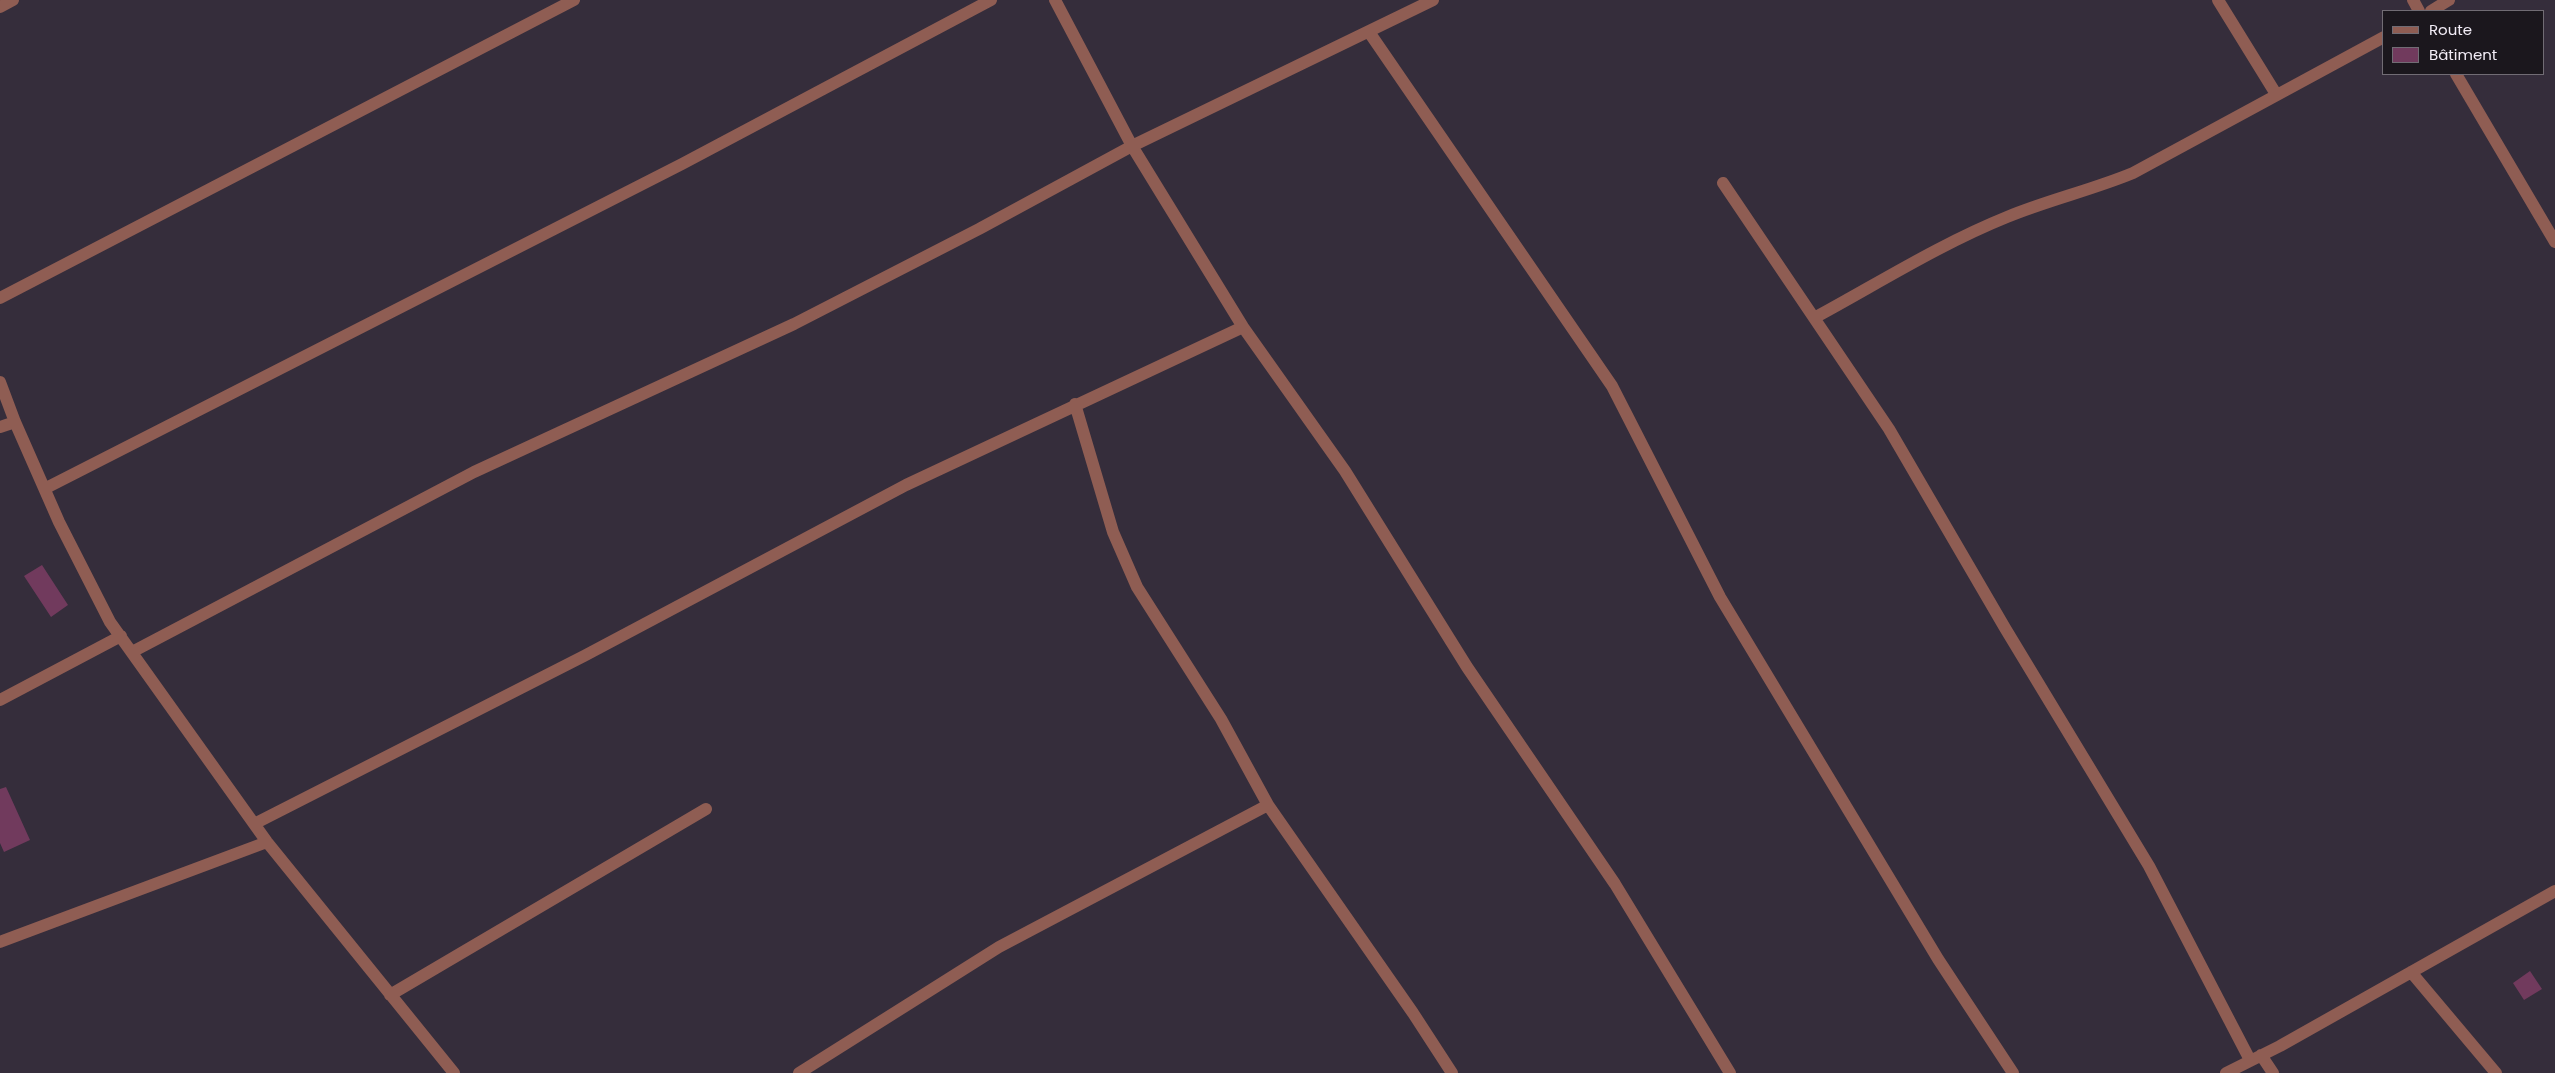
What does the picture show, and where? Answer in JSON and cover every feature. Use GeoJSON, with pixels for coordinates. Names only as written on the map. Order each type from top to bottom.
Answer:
{"type":"FeatureCollection","features":[{"type":"Feature","properties":{"kind":"street"},"geometry":{"type":"LineString","coordinates":[[0,7],[13,0]]}},
{"type":"Feature","properties":{"kind":"street"},"geometry":{"type":"LineString","coordinates":[[0,298],[551,5],[574,0]]}},
{"type":"Feature","properties":{"kind":"street"},"geometry":{"type":"LineString","coordinates":[[46,488],[682,164],[991,0]]}},
{"type":"Feature","properties":{"kind":"street"},"geometry":{"type":"LineString","coordinates":[[1055,0],[1132,146],[1243,327],[1345,471],[1467,667],[1615,884],[1730,1073]]}},
{"type":"Feature","properties":{"kind":"street"},"geometry":{"type":"LineString","coordinates":[[132,652],[474,472],[794,324],[979,229],[1132,146],[1433,0]]}},
{"type":"Feature","properties":{"kind":"street"},"geometry":{"type":"LineString","coordinates":[[2218,0],[2276,94]]}},
{"type":"Feature","properties":{"kind":"street"},"geometry":{"type":"LineString","coordinates":[[2433,10],[2449,0]]}},
{"type":"Feature","properties":{"kind":"street"},"geometry":{"type":"LineString","coordinates":[[1368,32],[1612,386],[1720,597],[1938,960],[2013,1073]]}},
{"type":"Feature","properties":{"kind":"street"},"geometry":{"type":"LineString","coordinates":[[1814,318],[1958,240],[2007,217],[2094,190],[2133,173],[2382,38]]}},
{"type":"Feature","properties":{"kind":"street"},"geometry":{"type":"LineString","coordinates":[[2457,75],[2555,242]]}},
{"type":"Feature","properties":{"kind":"street"},"geometry":{"type":"LineString","coordinates":[[1722,184],[1889,429],[2005,628],[2149,866],[2256,1058],[2273,1073]]}},
{"type":"Feature","properties":{"kind":"street"},"geometry":{"type":"LineString","coordinates":[[254,824],[584,656],[906,485],[1075,404],[1243,327]]}},
{"type":"Feature","properties":{"kind":"street"},"geometry":{"type":"LineString","coordinates":[[0,382],[15,422],[46,488],[59,522],[110,622],[267,842],[454,1073]]}},
{"type":"Feature","properties":{"kind":"street"},"geometry":{"type":"LineString","coordinates":[[1075,404],[1113,532],[1137,587],[1220,719],[1268,805],[1413,1013],[1452,1073]]}},
{"type":"Feature","properties":{"kind":"street"},"geometry":{"type":"LineString","coordinates":[[0,427],[15,422]]}},
{"type":"Feature","properties":{"kind":"street"},"geometry":{"type":"LineString","coordinates":[[0,700],[121,636]]}},
{"type":"Feature","properties":{"kind":"street"},"geometry":{"type":"LineString","coordinates":[[799,1073],[1000,947],[1268,805]]}},
{"type":"Feature","properties":{"kind":"street"},"geometry":{"type":"LineString","coordinates":[[390,995],[706,809]]}},
{"type":"Feature","properties":{"kind":"street"},"geometry":{"type":"LineString","coordinates":[[0,942],[267,842]]}},
{"type":"Feature","properties":{"kind":"street"},"geometry":{"type":"LineString","coordinates":[[2226,1073],[2555,891]]}},
{"type":"Feature","properties":{"kind":"street"},"geometry":{"type":"LineString","coordinates":[[2411,972],[2496,1073]]}},
{"type":"Feature","properties":{"kind":"building"},"geometry":{"type":"Polygon","coordinates":[[[42,565],[68,605],[51,617],[24,576],[42,565]]]}},
{"type":"Feature","properties":{"kind":"building"},"geometry":{"type":"Polygon","coordinates":[[[6,787],[30,840],[4,852],[0,843],[0,789],[6,787]]]}},
{"type":"Feature","properties":{"kind":"building"},"geometry":{"type":"Polygon","coordinates":[[[2530,971],[2542,989],[2524,1000],[2513,983],[2530,971]]]}}]}
